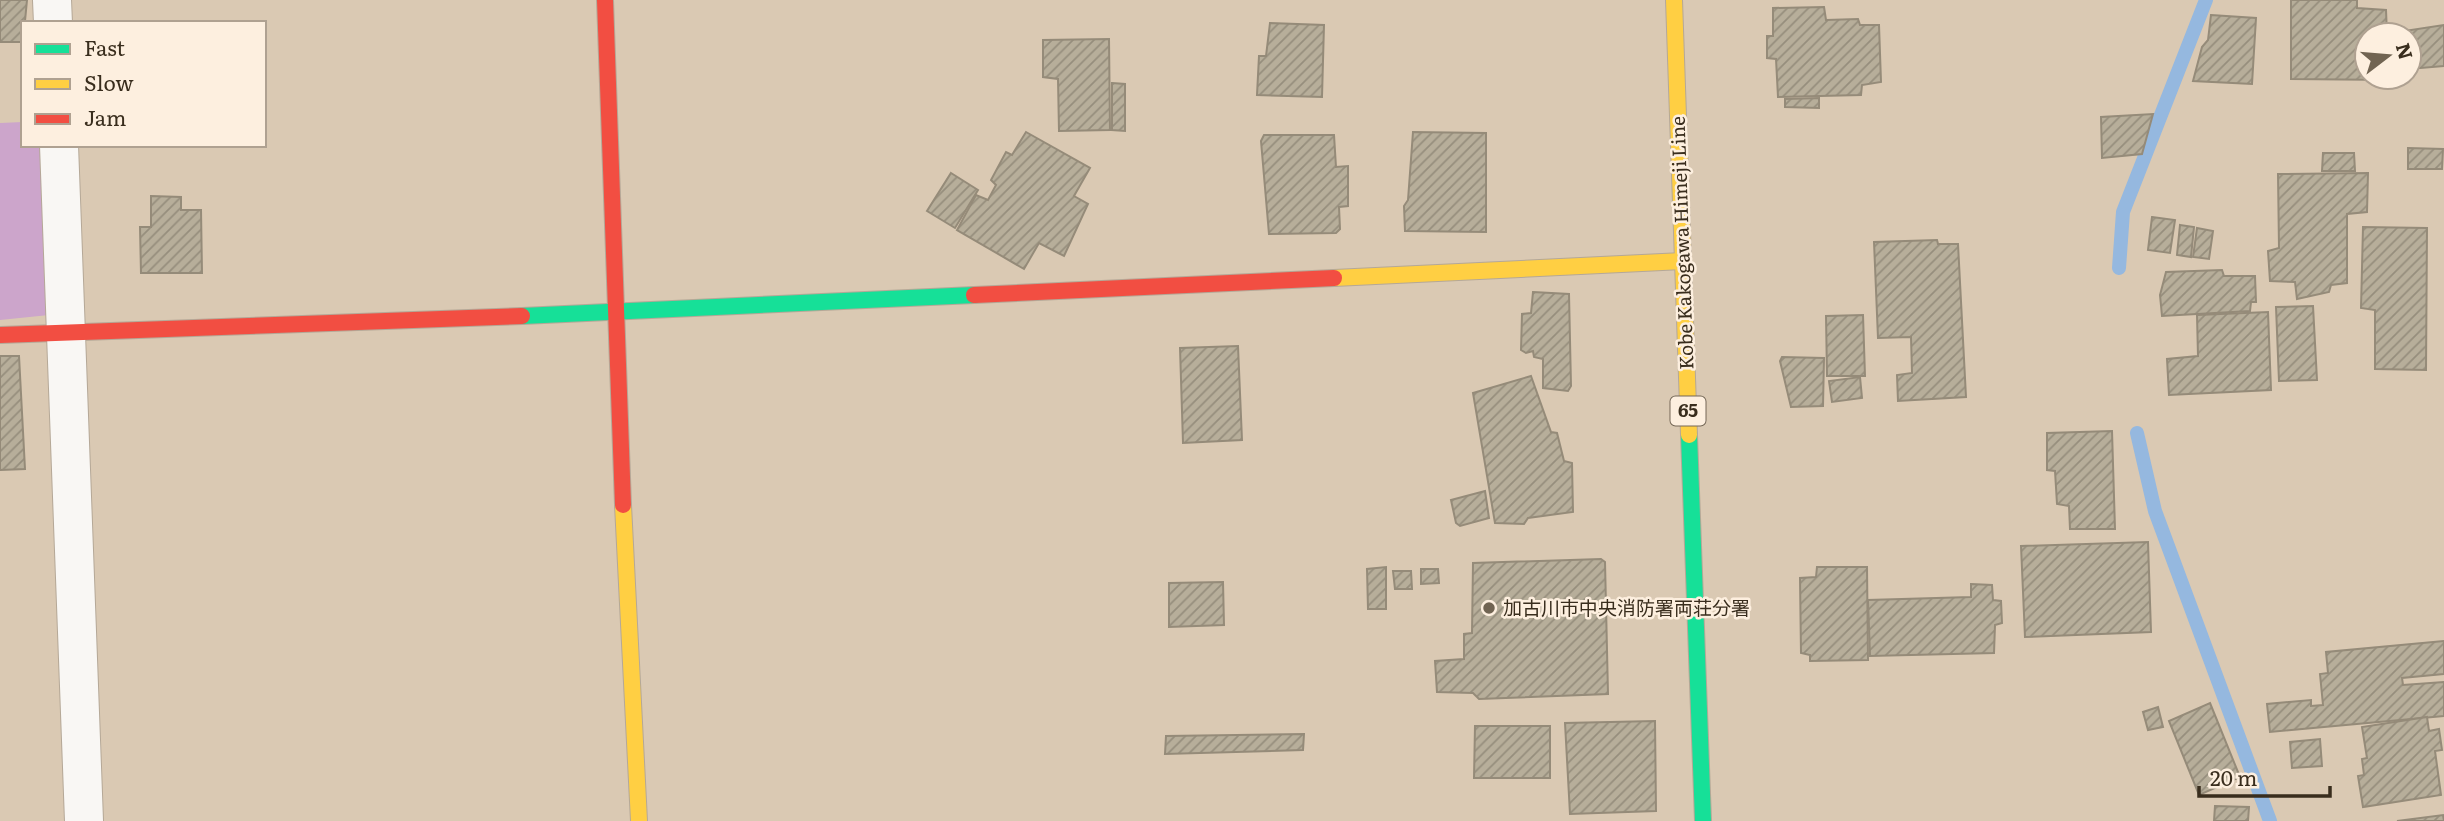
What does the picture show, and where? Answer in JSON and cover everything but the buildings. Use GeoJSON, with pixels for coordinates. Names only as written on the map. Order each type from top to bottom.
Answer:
{"type":"FeatureCollection","features":[{"type":"Feature","properties":{"kind":"street"},"geometry":{"type":"LineString","coordinates":[[52,0],[53,21]]}},
{"type":"Feature","properties":{"kind":"street"},"geometry":{"type":"LineString","coordinates":[[605,0],[614,313],[639,821]]}},
{"type":"Feature","properties":{"kind":"street","name":"Kobe Kakogawa Himeji Line"},"geometry":{"type":"LineString","coordinates":[[1674,0],[1703,821]]}},
{"type":"Feature","properties":{"kind":"street"},"geometry":{"type":"LineString","coordinates":[[59,147],[83,821]]}},
{"type":"Feature","properties":{"kind":"street"},"geometry":{"type":"LineString","coordinates":[[0,335],[614,313],[1683,261]]}},
{"type":"Feature","properties":{"kind":"shaded area"},"geometry":{"type":"Polygon","coordinates":[[[21,122],[21,147],[45,147],[49,315],[0,320],[0,123],[21,122]]]}},
{"type":"Feature","properties":{"kind":"waterway"},"geometry":{"type":"LineString","coordinates":[[2119,268],[2123,212],[2206,0]]}},
{"type":"Feature","properties":{"kind":"waterway"},"geometry":{"type":"LineString","coordinates":[[2137,433],[2155,511],[2270,821]]}},
{"type":"Feature","properties":{"kind":"traffic: fast"},"geometry":{"type":"LineString","coordinates":[[522,316],[974,295]]}},
{"type":"Feature","properties":{"kind":"traffic: fast"},"geometry":{"type":"LineString","coordinates":[[1689,435],[1703,821]]}},
{"type":"Feature","properties":{"kind":"traffic: slow"},"geometry":{"type":"LineString","coordinates":[[1674,0],[1689,435]]}},
{"type":"Feature","properties":{"kind":"traffic: slow"},"geometry":{"type":"LineString","coordinates":[[1334,278],[1683,261]]}},
{"type":"Feature","properties":{"kind":"traffic: slow"},"geometry":{"type":"LineString","coordinates":[[623,505],[639,821]]}},
{"type":"Feature","properties":{"kind":"traffic: jam"},"geometry":{"type":"LineString","coordinates":[[605,0],[623,505]]}},
{"type":"Feature","properties":{"kind":"traffic: jam"},"geometry":{"type":"LineString","coordinates":[[974,295],[1334,278]]}},
{"type":"Feature","properties":{"kind":"traffic: jam"},"geometry":{"type":"LineString","coordinates":[[0,335],[522,316]]}},
{"type":"Feature","properties":{"kind":"place","name":"加古川市中央消防署両荘分署"},"geometry":{"type":"Point","coordinates":[1489,608]}}]}
